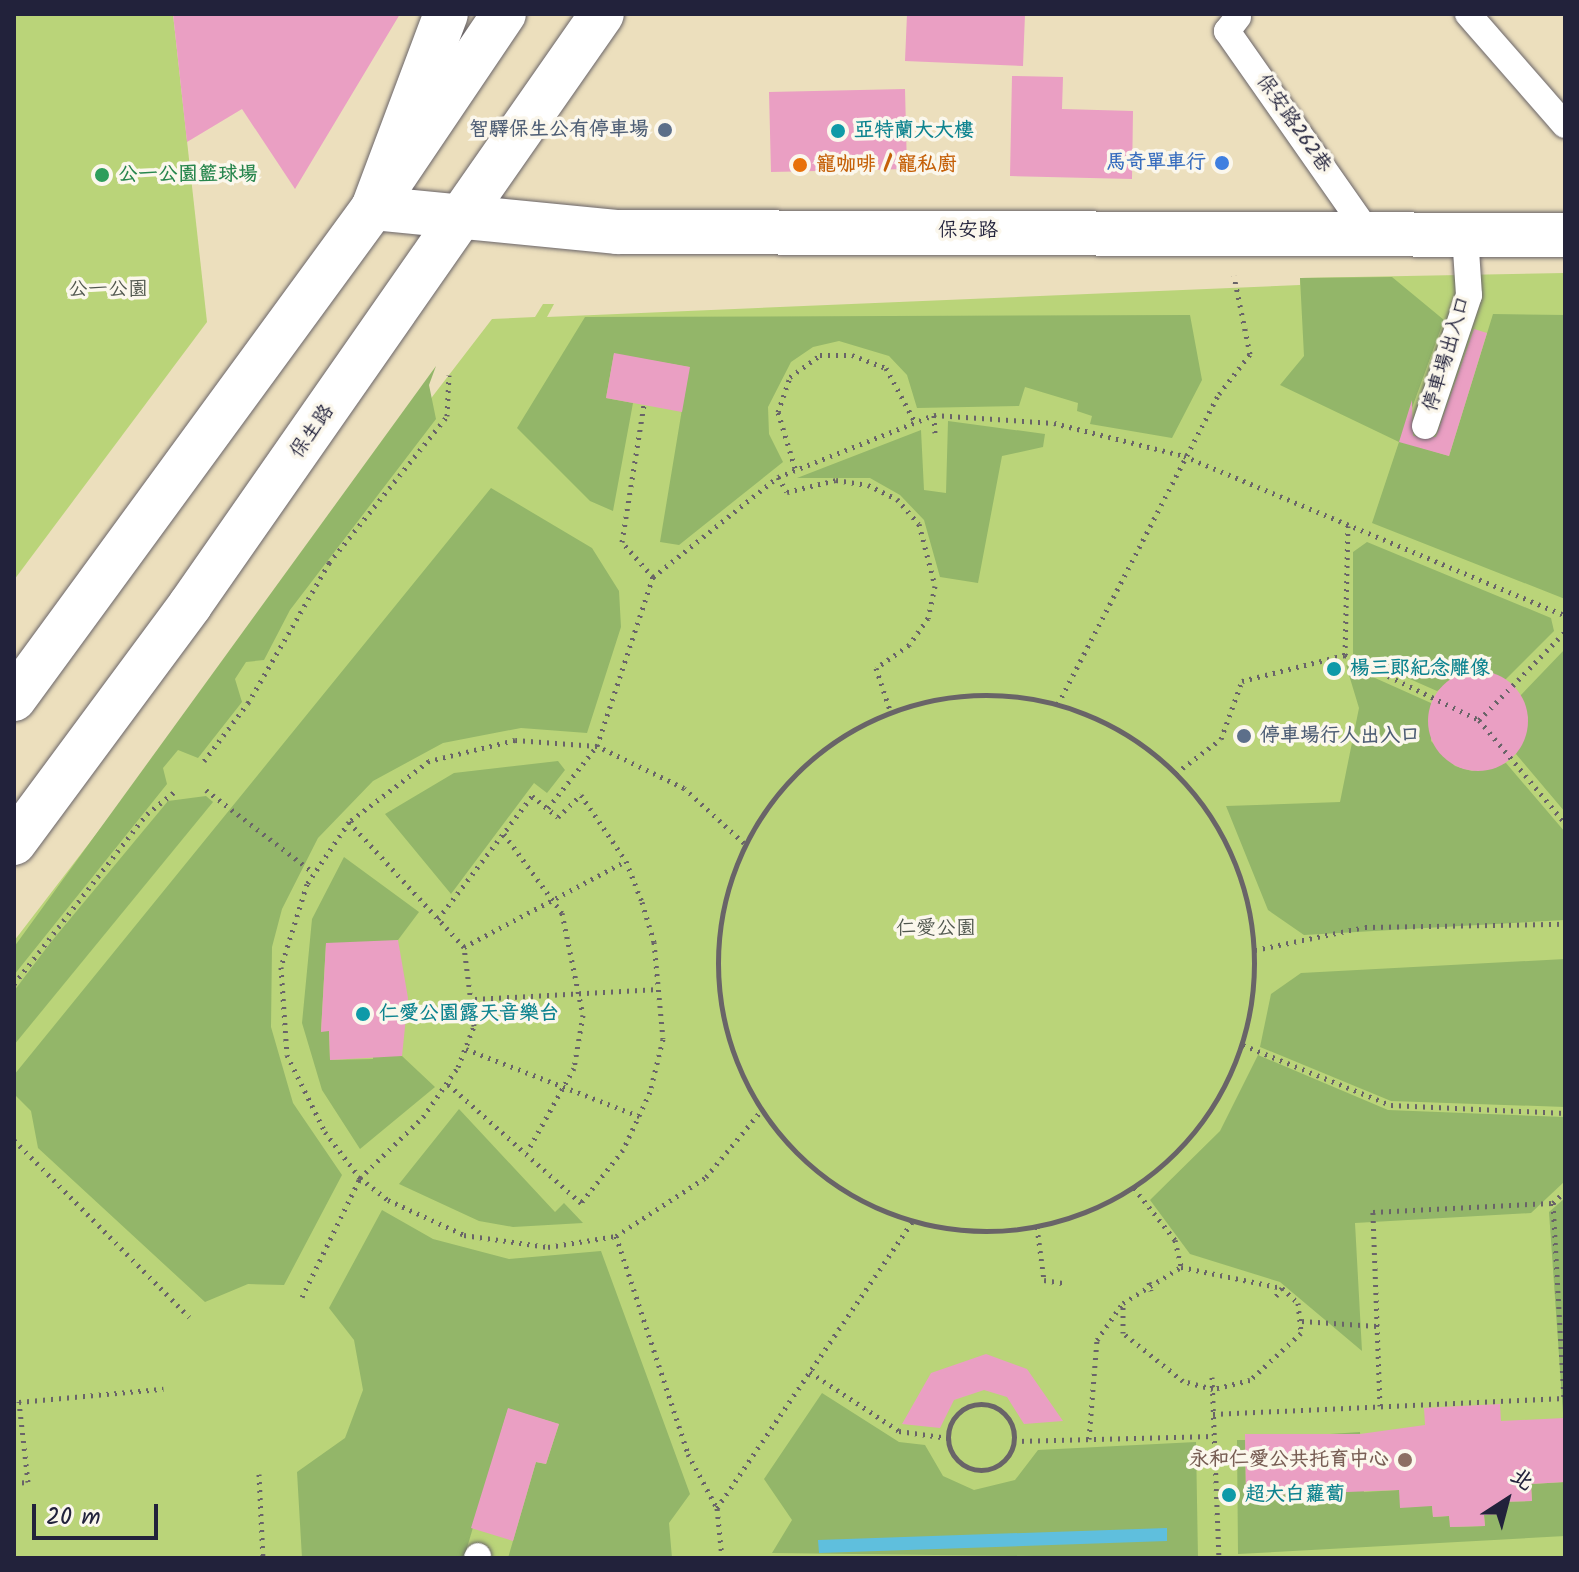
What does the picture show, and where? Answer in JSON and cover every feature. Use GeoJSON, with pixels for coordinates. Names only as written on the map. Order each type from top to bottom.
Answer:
{"type":"FeatureCollection","features":[{"type":"Feature","properties":{"kind":"main road"},"geometry":{"type":"LineString","coordinates":[[373,208],[446,14]]}},
{"type":"Feature","properties":{"kind":"main road"},"geometry":{"type":"LineString","coordinates":[[14,699],[373,208],[504,14]]}},
{"type":"Feature","properties":{"kind":"main road","name":"保生路"},"geometry":{"type":"LineString","coordinates":[[14,843],[467,214],[602,14]]}},
{"type":"Feature","properties":{"kind":"main road","name":"保安路"},"geometry":{"type":"LineString","coordinates":[[373,208],[467,214],[617,232],[1223,231],[1565,235]]}},
{"type":"Feature","properties":{"kind":"lane"},"geometry":{"type":"LineString","coordinates":[[1468,14],[1565,125]]}},
{"type":"Feature","properties":{"kind":"lane","name":"保安路262巷"},"geometry":{"type":"LineString","coordinates":[[1238,17],[1227,31],[1368,232]]}},
{"type":"Feature","properties":{"kind":"lane","name":"停車場出入口"},"geometry":{"type":"LineString","coordinates":[[1425,426],[1469,295],[1465,234]]}},
{"type":"Feature","properties":{"kind":"path"},"geometry":{"type":"LineString","coordinates":[[1058,704],[1184,456],[1250,354],[1223,231]]}},
{"type":"Feature","properties":{"kind":"path"},"geometry":{"type":"LineString","coordinates":[[795,468],[778,412],[790,377],[820,355],[852,355],[886,368],[915,422]]}},
{"type":"Feature","properties":{"kind":"path"},"geometry":{"type":"LineString","coordinates":[[204,761],[248,703],[329,563],[447,416],[449,375]]}},
{"type":"Feature","properties":{"kind":"path"},"geometry":{"type":"LineString","coordinates":[[644,405],[622,542],[653,577]]}},
{"type":"Feature","properties":{"kind":"path"},"geometry":{"type":"LineString","coordinates":[[934,415],[935,433]]}},
{"type":"Feature","properties":{"kind":"path"},"geometry":{"type":"LineString","coordinates":[[548,808],[597,746],[653,577],[778,477],[934,415],[1054,423],[1184,456],[1565,615]]}},
{"type":"Feature","properties":{"kind":"path"},"geometry":{"type":"LineString","coordinates":[[778,477],[787,492],[836,480],[868,485],[897,499],[919,524],[935,586],[928,618],[909,645],[876,668],[890,710]]}},
{"type":"Feature","properties":{"kind":"path"},"geometry":{"type":"LineString","coordinates":[[1345,655],[1348,526]]}},
{"type":"Feature","properties":{"kind":"path"},"geometry":{"type":"LineString","coordinates":[[1479,720],[1565,632]]}},
{"type":"Feature","properties":{"kind":"path"},"geometry":{"type":"LineString","coordinates":[[1176,773],[1221,739],[1242,681],[1345,655],[1479,720],[1565,823]]}},
{"type":"Feature","properties":{"kind":"path"},"geometry":{"type":"LineString","coordinates":[[973,693],[1058,704],[1101,719],[1176,773],[1222,836],[1244,885],[1255,950],[1243,1045],[1218,1100],[1182,1148],[1134,1188],[1037,1227],[974,1231],[913,1221],[854,1197],[816,1169],[761,1111],[730,1049],[716,980],[721,910],[744,843],[790,778],[830,742],[890,710],[973,693]]}},
{"type":"Feature","properties":{"kind":"path"},"geometry":{"type":"LineString","coordinates":[[744,843],[684,788],[597,746],[515,740],[429,761],[349,822],[313,872],[281,967],[287,1055],[325,1132],[360,1178],[388,1200],[464,1235],[548,1247],[616,1236],[706,1177],[761,1111]]}},
{"type":"Feature","properties":{"kind":"path"},"geometry":{"type":"LineString","coordinates":[[206,790],[313,872]]}},
{"type":"Feature","properties":{"kind":"path"},"geometry":{"type":"LineString","coordinates":[[14,984],[147,814],[174,792]]}},
{"type":"Feature","properties":{"kind":"path"},"geometry":{"type":"LineString","coordinates":[[438,919],[532,796],[558,817],[581,795],[626,861],[654,942],[663,1039],[639,1116],[623,1150],[581,1203],[448,1084]]}},
{"type":"Feature","properties":{"kind":"path"},"geometry":{"type":"LineString","coordinates":[[302,1297],[360,1178],[448,1084],[466,1049],[475,999],[464,947],[349,822]]}},
{"type":"Feature","properties":{"kind":"path"},"geometry":{"type":"LineString","coordinates":[[504,834],[554,899],[581,992],[574,1068],[527,1152]]}},
{"type":"Feature","properties":{"kind":"path"},"geometry":{"type":"LineString","coordinates":[[464,947],[626,861]]}},
{"type":"Feature","properties":{"kind":"path"},"geometry":{"type":"LineString","coordinates":[[1255,950],[1365,927],[1565,924]]}},
{"type":"Feature","properties":{"kind":"path"},"geometry":{"type":"LineString","coordinates":[[475,999],[659,989]]}},
{"type":"Feature","properties":{"kind":"path"},"geometry":{"type":"LineString","coordinates":[[1243,1045],[1391,1105],[1565,1113]]}},
{"type":"Feature","properties":{"kind":"path"},"geometry":{"type":"LineString","coordinates":[[466,1049],[639,1116]]}},
{"type":"Feature","properties":{"kind":"path"},"geometry":{"type":"LineString","coordinates":[[14,1140],[189,1317]]}},
{"type":"Feature","properties":{"kind":"path"},"geometry":{"type":"LineString","coordinates":[[1134,1188],[1175,1240],[1181,1267]]}},
{"type":"Feature","properties":{"kind":"path"},"geometry":{"type":"LineString","coordinates":[[1380,1406],[1373,1212],[1553,1203],[1565,1191]]}},
{"type":"Feature","properties":{"kind":"path"},"geometry":{"type":"LineString","coordinates":[[1213,1414],[1564,1398],[1553,1203]]}},
{"type":"Feature","properties":{"kind":"path"},"geometry":{"type":"LineString","coordinates":[[717,1508],[913,1221]]}},
{"type":"Feature","properties":{"kind":"path"},"geometry":{"type":"LineString","coordinates":[[1037,1227],[1044,1280],[1063,1283]]}},
{"type":"Feature","properties":{"kind":"path"},"geometry":{"type":"LineString","coordinates":[[616,1236],[688,1454],[717,1508],[722,1558]]}},
{"type":"Feature","properties":{"kind":"path"},"geometry":{"type":"LineString","coordinates":[[1089,1439],[1097,1340],[1123,1303],[1149,1282],[1181,1267],[1282,1288],[1298,1303],[1301,1333],[1250,1380],[1213,1389],[1152,1361],[1123,1333],[1123,1303]]}},
{"type":"Feature","properties":{"kind":"path"},"geometry":{"type":"LineString","coordinates":[[1149,1282],[1151,1291]]}},
{"type":"Feature","properties":{"kind":"path"},"geometry":{"type":"LineString","coordinates":[[1276,1296],[1282,1288]]}},
{"type":"Feature","properties":{"kind":"path"},"geometry":{"type":"LineString","coordinates":[[1302,1321],[1377,1326]]}},
{"type":"Feature","properties":{"kind":"path"},"geometry":{"type":"LineString","coordinates":[[810,1372],[899,1431],[949,1438]]}},
{"type":"Feature","properties":{"kind":"path"},"geometry":{"type":"LineString","coordinates":[[1212,1377],[1219,1558]]}},
{"type":"Feature","properties":{"kind":"path"},"geometry":{"type":"LineString","coordinates":[[14,1483],[28,1482],[19,1402],[163,1389]]}},
{"type":"Feature","properties":{"kind":"path"},"geometry":{"type":"LineString","coordinates":[[989,1404],[1008,1416],[1014,1441],[1000,1465],[979,1470],[952,1454],[949,1438],[958,1413],[989,1404]]}},
{"type":"Feature","properties":{"kind":"path"},"geometry":{"type":"LineString","coordinates":[[1014,1441],[1214,1436]]}},
{"type":"Feature","properties":{"kind":"path"},"geometry":{"type":"LineString","coordinates":[[259,1474],[263,1558]]}},
{"type":"Feature","properties":{"kind":"green space","name":"公一公園"},"geometry":{"type":"Polygon","coordinates":[[[14,14],[173,14],[207,322],[14,580],[14,14]]]}},
{"type":"Feature","properties":{"kind":"green space","name":"仁愛公園"},"geometry":{"type":"Polygon","coordinates":[[[1565,273],[1565,1558],[14,1558],[14,941],[492,319],[535,317],[543,304],[554,304],[547,317],[1300,285],[1300,278],[1565,273]]]}},
{"type":"Feature","properties":{"kind":"green space"},"geometry":{"type":"Polygon","coordinates":[[[1392,277],[1444,320],[1400,441],[1449,456],[1493,314],[1565,315],[1565,599],[1372,523],[1399,442],[1280,385],[1304,356],[1300,278],[1392,277]]]}},
{"type":"Feature","properties":{"kind":"green space"},"geometry":{"type":"Polygon","coordinates":[[[1190,315],[1202,380],[1172,438],[1090,424],[1092,416],[1077,411],[1078,403],[1025,387],[1019,406],[917,408],[907,375],[889,356],[839,341],[813,347],[791,362],[768,407],[769,434],[783,462],[679,545],[660,542],[689,367],[614,354],[606,398],[633,403],[613,511],[590,501],[517,428],[585,317],[1190,315]]]}},
{"type":"Feature","properties":{"kind":"green space"},"geometry":{"type":"Polygon","coordinates":[[[436,366],[429,385],[436,419],[290,610],[264,660],[246,662],[235,679],[242,702],[198,758],[178,750],[163,768],[167,784],[14,975],[14,947],[436,366]]]}},
{"type":"Feature","properties":{"kind":"green space"},"geometry":{"type":"Polygon","coordinates":[[[948,421],[1045,434],[1043,447],[1002,456],[978,583],[940,577],[924,520],[900,495],[870,478],[797,478],[921,430],[924,490],[946,493],[948,421]]]}},
{"type":"Feature","properties":{"kind":"green space"},"geometry":{"type":"Polygon","coordinates":[[[491,488],[592,548],[619,591],[621,627],[587,733],[521,728],[443,743],[373,781],[318,838],[282,909],[272,947],[271,1027],[293,1103],[342,1175],[284,1285],[248,1284],[205,1302],[38,1148],[31,1111],[14,1094],[14,1075],[491,488]]]}},
{"type":"Feature","properties":{"kind":"green space"},"geometry":{"type":"Polygon","coordinates":[[[1367,542],[1551,618],[1554,631],[1505,680],[1466,672],[1437,691],[1353,654],[1353,552],[1367,542]]]}},
{"type":"Feature","properties":{"kind":"green space"},"geometry":{"type":"Polygon","coordinates":[[[1565,649],[1565,812],[1516,754],[1528,718],[1520,696],[1565,649]]]}},
{"type":"Feature","properties":{"kind":"green space"},"geometry":{"type":"Polygon","coordinates":[[[1346,665],[1431,703],[1431,741],[1455,766],[1472,771],[1506,763],[1565,832],[1565,920],[1304,935],[1268,910],[1226,806],[1340,802],[1359,708],[1346,665]]]}},
{"type":"Feature","properties":{"kind":"green space"},"geometry":{"type":"Polygon","coordinates":[[[558,761],[565,770],[547,793],[534,783],[451,894],[385,814],[454,773],[558,761]]]}},
{"type":"Feature","properties":{"kind":"green space"},"geometry":{"type":"Polygon","coordinates":[[[206,796],[213,802],[14,1045],[14,991],[51,942],[168,801],[206,796]]]}},
{"type":"Feature","properties":{"kind":"green space"},"geometry":{"type":"Polygon","coordinates":[[[344,857],[419,912],[398,940],[375,947],[326,943],[321,1031],[329,1031],[330,1060],[373,1059],[373,1042],[402,1056],[435,1087],[360,1149],[322,1090],[302,1023],[312,919],[344,857]]]}},
{"type":"Feature","properties":{"kind":"green space"},"geometry":{"type":"Polygon","coordinates":[[[1565,959],[1565,1107],[1391,1101],[1260,1047],[1271,994],[1301,973],[1565,959]]]}},
{"type":"Feature","properties":{"kind":"green space"},"geometry":{"type":"Polygon","coordinates":[[[1258,1055],[1388,1110],[1565,1117],[1565,1181],[1531,1213],[1355,1223],[1362,1351],[1280,1282],[1190,1254],[1150,1200],[1220,1131],[1258,1055]]]}},
{"type":"Feature","properties":{"kind":"green space"},"geometry":{"type":"Polygon","coordinates":[[[459,1109],[555,1212],[564,1203],[583,1223],[513,1227],[479,1221],[399,1184],[459,1109]]]}},
{"type":"Feature","properties":{"kind":"green space"},"geometry":{"type":"Polygon","coordinates":[[[1565,1198],[1565,1441],[1549,1212],[1565,1198]]]}},
{"type":"Feature","properties":{"kind":"green space"},"geometry":{"type":"Polygon","coordinates":[[[382,1210],[433,1239],[509,1259],[601,1251],[690,1494],[669,1523],[672,1558],[508,1558],[536,1462],[546,1464],[559,1424],[508,1409],[464,1558],[302,1558],[297,1472],[345,1438],[363,1390],[354,1340],[329,1308],[382,1210]]]}},
{"type":"Feature","properties":{"kind":"green space"},"geometry":{"type":"Polygon","coordinates":[[[822,1393],[899,1442],[925,1445],[943,1476],[974,1490],[1015,1480],[1038,1450],[1196,1442],[1198,1558],[772,1553],[792,1520],[764,1479],[822,1393]]]}},
{"type":"Feature","properties":{"kind":"green space"},"geometry":{"type":"Polygon","coordinates":[[[1360,1432],[1364,1492],[1399,1490],[1432,1505],[1433,1517],[1449,1516],[1451,1527],[1485,1526],[1484,1515],[1501,1514],[1500,1502],[1532,1501],[1531,1484],[1565,1482],[1565,1536],[1238,1554],[1237,1440],[1245,1440],[1246,1495],[1333,1490],[1330,1434],[1360,1432]]]}},
{"type":"Feature","properties":{"kind":"water"},"geometry":{"type":"Polygon","coordinates":[[[1167,1528],[1167,1541],[819,1553],[818,1540],[1167,1528]]]}},
{"type":"Feature","properties":{"kind":"building"},"geometry":{"type":"Polygon","coordinates":[[[173,14],[400,14],[295,189],[242,109],[187,142],[173,14]]]}},
{"type":"Feature","properties":{"kind":"building","name":"亞特蘭大大樓"},"geometry":{"type":"Polygon","coordinates":[[[907,14],[1025,14],[1023,66],[905,61],[907,14]]]}},
{"type":"Feature","properties":{"kind":"building","name":"亞特蘭大大樓"},"geometry":{"type":"Polygon","coordinates":[[[1012,76],[1063,77],[1062,109],[1133,111],[1132,179],[1010,176],[1012,76]]]}},
{"type":"Feature","properties":{"kind":"building","name":"亞特蘭大大樓"},"geometry":{"type":"Polygon","coordinates":[[[905,89],[907,169],[771,172],[769,92],[905,89]]]}},
{"type":"Feature","properties":{"kind":"building"},"geometry":{"type":"Polygon","coordinates":[[[1474,329],[1487,333],[1449,456],[1399,442],[1412,400],[1413,436],[1436,437],[1474,329]]]}},
{"type":"Feature","properties":{"kind":"building"},"geometry":{"type":"Polygon","coordinates":[[[614,353],[690,367],[682,412],[606,398],[614,353]]]}},
{"type":"Feature","properties":{"kind":"building"},"geometry":{"type":"Polygon","coordinates":[[[1478,671],[1497,675],[1513,686],[1524,702],[1528,721],[1524,740],[1513,756],[1497,767],[1478,771],[1459,767],[1443,756],[1432,740],[1428,721],[1432,702],[1443,686],[1459,675],[1478,671]]]}},
{"type":"Feature","properties":{"kind":"building","name":"仁愛公園露天音樂台"},"geometry":{"type":"Polygon","coordinates":[[[398,940],[408,998],[402,1056],[330,1060],[329,1031],[321,1032],[326,943],[398,940]]]}},
{"type":"Feature","properties":{"kind":"building"},"geometry":{"type":"Polygon","coordinates":[[[986,1354],[1027,1369],[1063,1421],[1024,1424],[1007,1397],[984,1390],[954,1400],[940,1428],[902,1424],[931,1373],[986,1354]]]}},
{"type":"Feature","properties":{"kind":"building"},"geometry":{"type":"Polygon","coordinates":[[[1500,1404],[1501,1421],[1564,1418],[1565,1482],[1531,1484],[1532,1501],[1500,1502],[1501,1514],[1484,1515],[1485,1526],[1450,1527],[1449,1516],[1433,1517],[1432,1506],[1400,1508],[1399,1490],[1246,1496],[1245,1434],[1360,1434],[1425,1425],[1424,1408],[1500,1404]]]}},
{"type":"Feature","properties":{"kind":"building"},"geometry":{"type":"Polygon","coordinates":[[[508,1408],[559,1424],[546,1464],[536,1462],[513,1541],[471,1528],[508,1408]]]}},
{"type":"Feature","properties":{"kind":"place","name":"智驛保生公有停車場"},"geometry":{"type":"Point","coordinates":[665,130]}},
{"type":"Feature","properties":{"kind":"place","name":"亞特蘭大大樓"},"geometry":{"type":"Point","coordinates":[838,131]}},
{"type":"Feature","properties":{"kind":"place","name":"馬奇單車行"},"geometry":{"type":"Point","coordinates":[1222,163]}},
{"type":"Feature","properties":{"kind":"place","name":"寵咖啡 / 寵私廚"},"geometry":{"type":"Point","coordinates":[800,165]}},
{"type":"Feature","properties":{"kind":"place","name":"公一公園籃球場"},"geometry":{"type":"Point","coordinates":[102,175]}},
{"type":"Feature","properties":{"kind":"place","name":"楊三郎紀念雕像"},"geometry":{"type":"Point","coordinates":[1334,669]}},
{"type":"Feature","properties":{"kind":"place","name":"停車場行人出入口"},"geometry":{"type":"Point","coordinates":[1244,736]}},
{"type":"Feature","properties":{"kind":"place","name":"仁愛公園露天音樂台"},"geometry":{"type":"Point","coordinates":[363,1014]}},
{"type":"Feature","properties":{"kind":"place","name":"永和仁愛公共托育中心"},"geometry":{"type":"Point","coordinates":[1405,1460]}},
{"type":"Feature","properties":{"kind":"place","name":"超大白蘿蔔"},"geometry":{"type":"Point","coordinates":[1229,1495]}}]}
